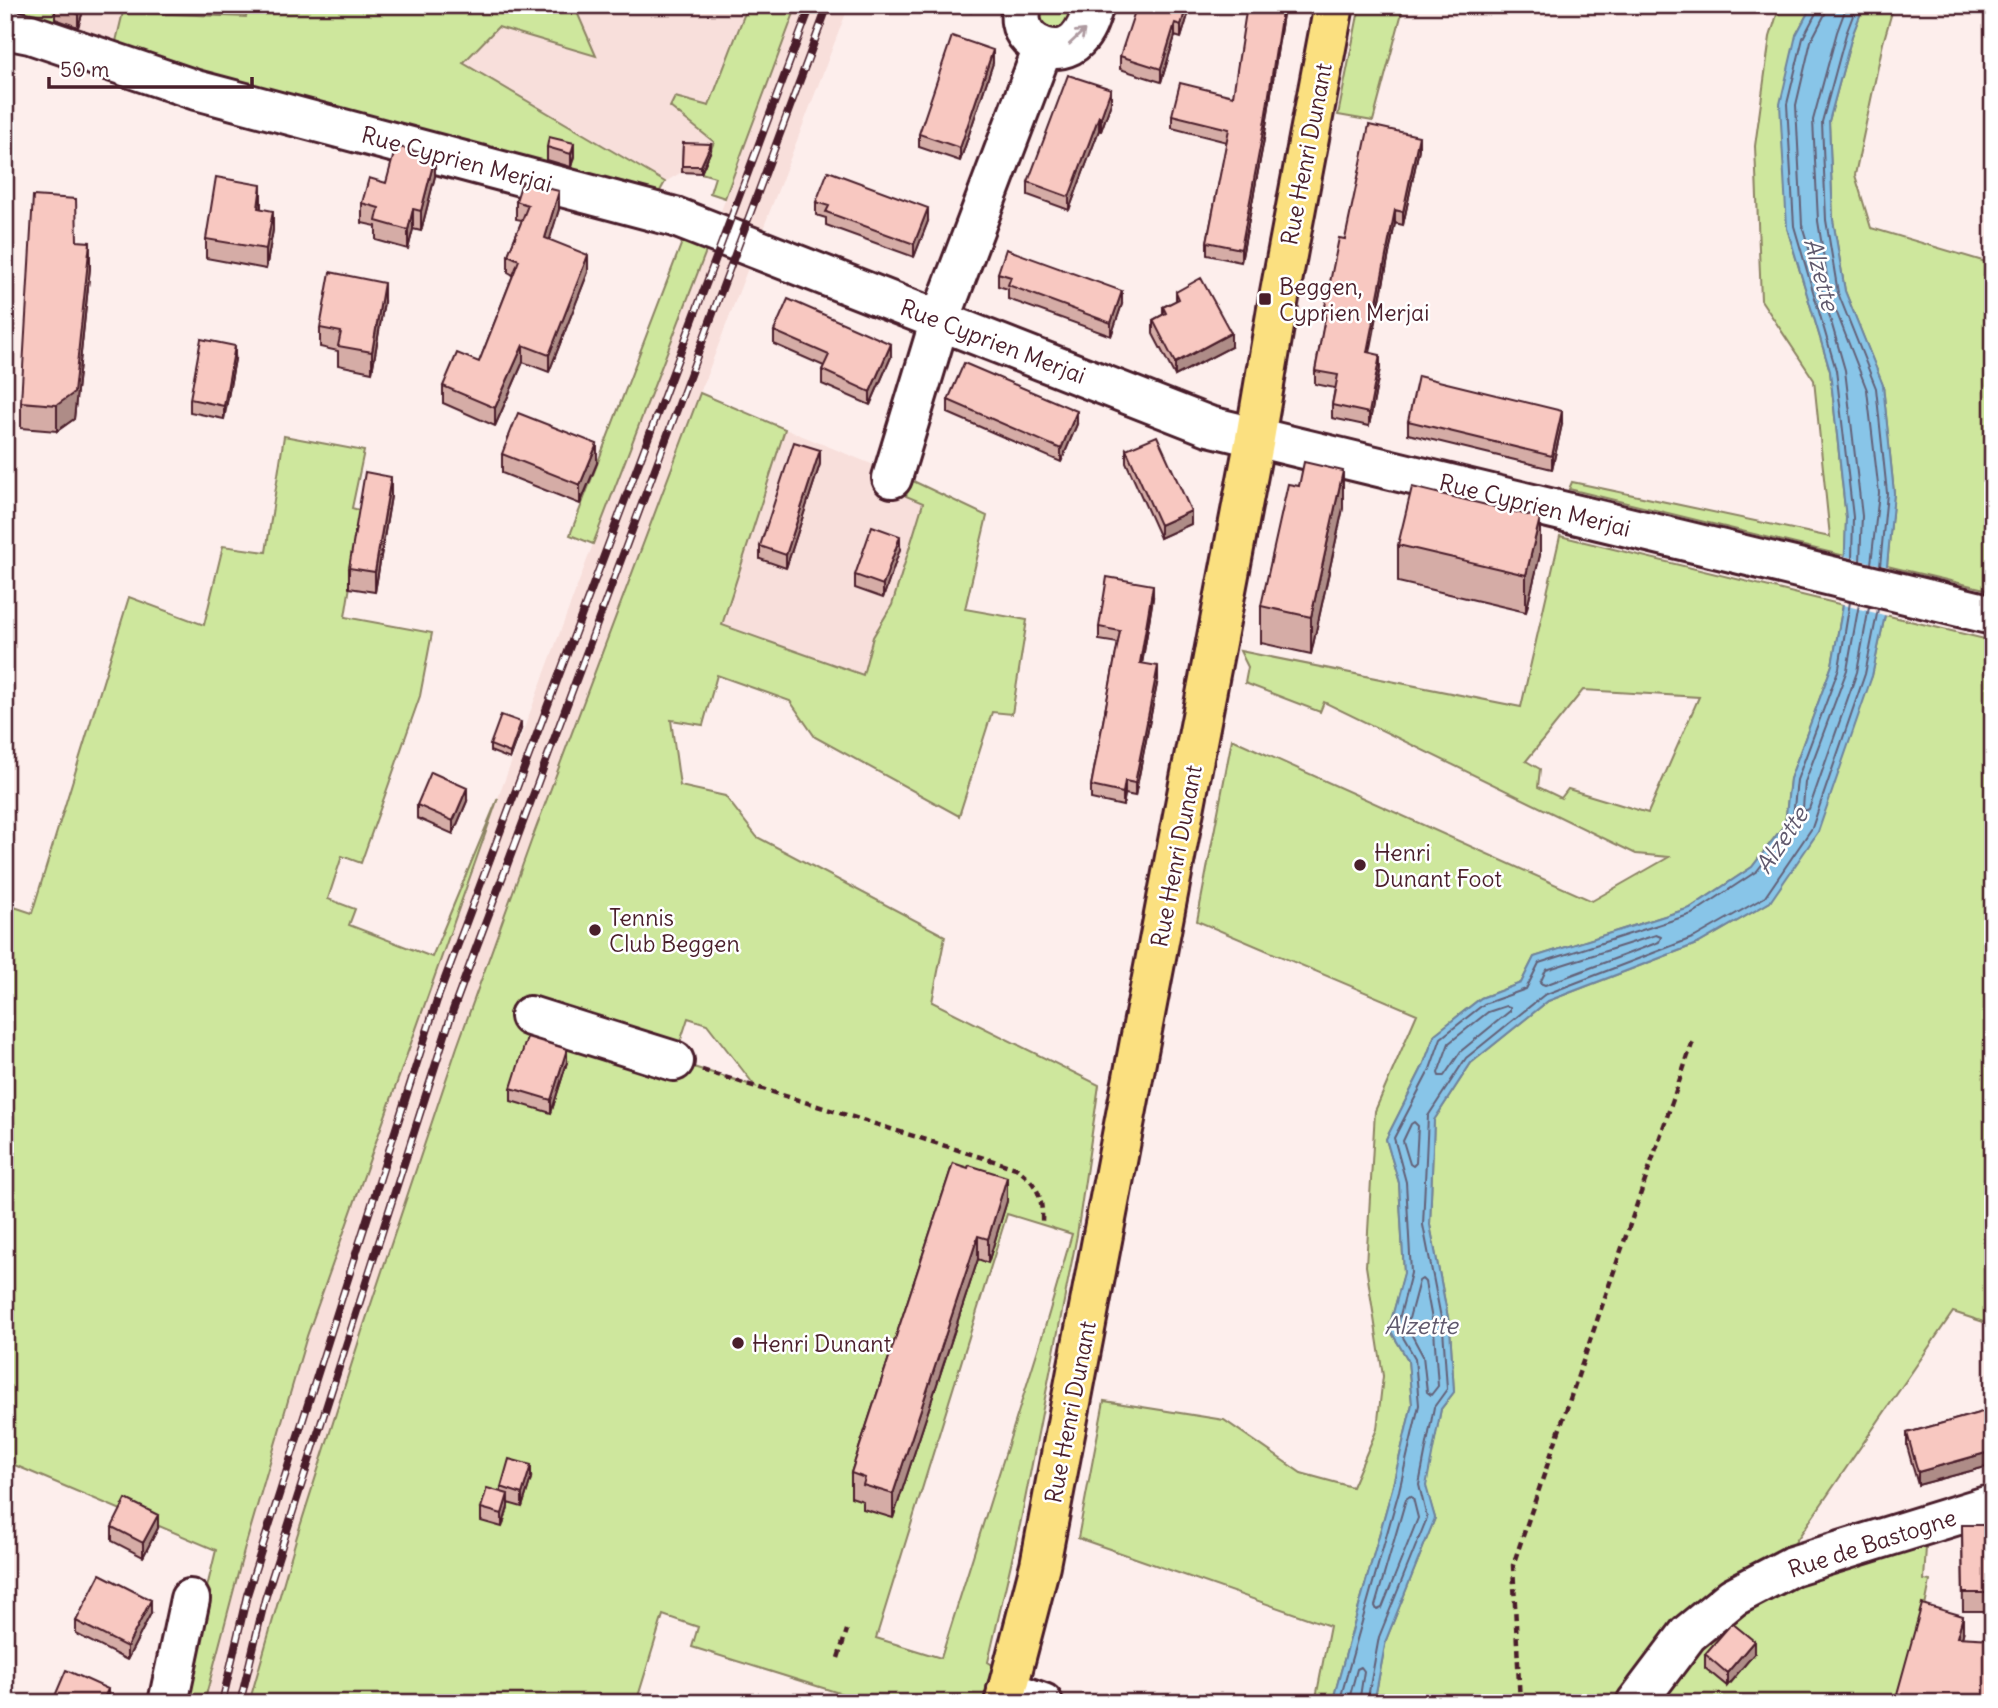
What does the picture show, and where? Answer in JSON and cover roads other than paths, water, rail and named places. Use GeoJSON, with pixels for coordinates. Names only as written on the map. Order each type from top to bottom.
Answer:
{"type":"FeatureCollection","features":[{"type":"Feature","properties":{"kind":"main road","name":"Rue Henri Dunant"},"geometry":{"type":"LineString","coordinates":[[1005,1696],[1040,1565],[1255,438],[1334,5]]}},
{"type":"Feature","properties":{"kind":"street"},"geometry":{"type":"LineString","coordinates":[[1022,5],[1021,23],[1029,38],[1043,48],[1060,49],[1076,42],[1086,28],[1094,5]]}},
{"type":"Feature","properties":{"kind":"street","name":"Rue Cyprien Merjai"},"geometry":{"type":"LineString","coordinates":[[5,29],[30,34],[196,90],[675,217],[1209,426],[1993,615]]}},
{"type":"Feature","properties":{"kind":"street"},"geometry":{"type":"LineString","coordinates":[[892,478],[940,320],[1043,48]]}},
{"type":"Feature","properties":{"kind":"street"},"geometry":{"type":"LineString","coordinates":[[530,1016],[674,1061]]}},
{"type":"Feature","properties":{"kind":"street","name":"Rue de Bastogne"},"geometry":{"type":"LineString","coordinates":[[1636,1703],[1688,1633],[1733,1597],[1792,1566],[1993,1504]]}},
{"type":"Feature","properties":{"kind":"street"},"geometry":{"type":"LineString","coordinates":[[169,1703],[190,1600]]}},
{"type":"Feature","properties":{"kind":"street"},"geometry":{"type":"LineString","coordinates":[[1005,1696],[1043,1703]]}},
{"type":"Feature","properties":{"kind":"water","name":"Alzette"},"geometry":{"type":"Polygon","coordinates":[[[1812,5],[1864,5],[1852,36],[1829,121],[1833,220],[1845,291],[1883,385],[1894,493],[1885,615],[1872,676],[1818,832],[1770,902],[1699,943],[1548,1001],[1471,1063],[1434,1120],[1430,1225],[1450,1328],[1454,1392],[1441,1409],[1426,1486],[1435,1518],[1386,1640],[1374,1703],[1332,1703],[1392,1489],[1412,1404],[1408,1360],[1389,1328],[1404,1273],[1399,1183],[1386,1139],[1423,1066],[1435,1034],[1481,998],[1521,983],[1534,957],[1690,908],[1752,867],[1785,824],[1790,779],[1832,665],[1843,605],[1846,518],[1830,371],[1787,228],[1780,104],[1796,35],[1812,5]]]}},
{"type":"Feature","properties":{"kind":"railway"},"geometry":{"type":"LineString","coordinates":[[222,1703],[247,1595],[437,1000],[811,5]]}},
{"type":"Feature","properties":{"kind":"railway"},"geometry":{"type":"LineString","coordinates":[[240,1703],[265,1599],[453,1010],[828,5]]}},
{"type":"Feature","properties":{"kind":"place","name":"Beggen, Cyprien Merjai"},"geometry":{"type":"Point","coordinates":[1265,299]}},
{"type":"Feature","properties":{"kind":"place","name":"Henri Dunant Foot"},"geometry":{"type":"Point","coordinates":[1360,865]}},
{"type":"Feature","properties":{"kind":"place","name":"Tennis Club Beggen"},"geometry":{"type":"Point","coordinates":[595,930]}},
{"type":"Feature","properties":{"kind":"place","name":"Henri Dunant"},"geometry":{"type":"Point","coordinates":[738,1343]}}]}
